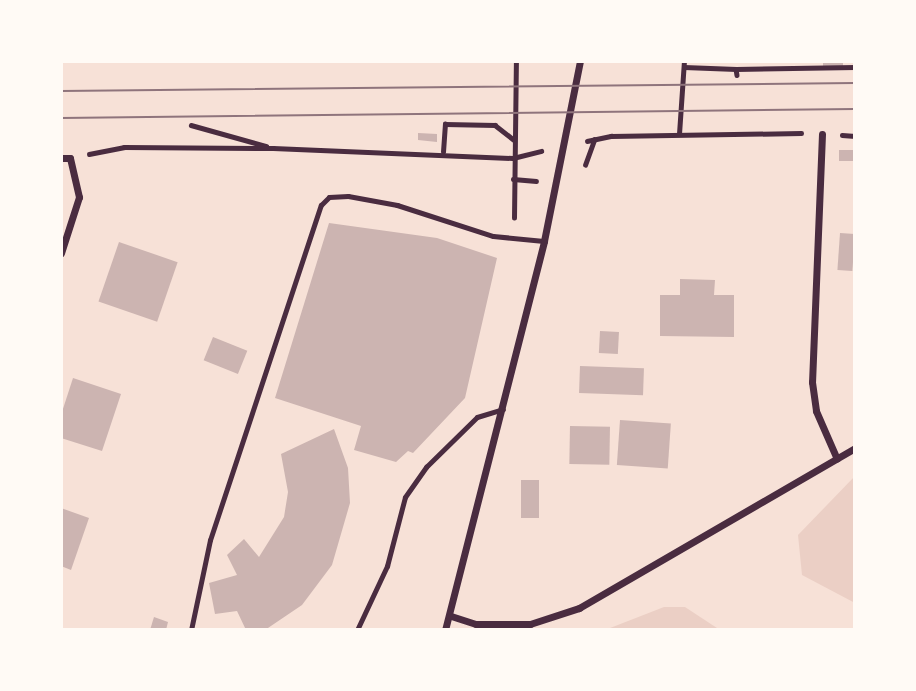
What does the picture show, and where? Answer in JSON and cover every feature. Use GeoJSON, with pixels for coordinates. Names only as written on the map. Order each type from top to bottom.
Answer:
{"type":"FeatureCollection","features":[{"type":"Feature","properties":{"kind":"street"},"geometry":{"type":"LineString","coordinates":[[445,630],[451,616],[544,241],[580,61]]}},
{"type":"Feature","properties":{"kind":"street"},"geometry":{"type":"LineString","coordinates":[[822,134],[813,382],[816,411],[837,459]]}},
{"type":"Feature","properties":{"kind":"street"},"geometry":{"type":"LineString","coordinates":[[61,158],[71,158],[79,197],[61,253]]}},
{"type":"Feature","properties":{"kind":"street"},"geometry":{"type":"LineString","coordinates":[[451,616],[476,624],[530,624],[579,608],[855,448]]}},
{"type":"Feature","properties":{"kind":"lane"},"geometry":{"type":"LineString","coordinates":[[191,630],[217,517],[321,205],[329,197],[348,196],[515,239],[544,241]]}},
{"type":"Feature","properties":{"kind":"lane"},"geometry":{"type":"LineString","coordinates":[[357,630],[387,566],[405,497],[426,467],[477,418],[503,409]]}},
{"type":"Feature","properties":{"kind":"path"},"geometry":{"type":"LineString","coordinates":[[515,239],[513,140],[516,61]]}},
{"type":"Feature","properties":{"kind":"path"},"geometry":{"type":"LineString","coordinates":[[679,134],[684,64],[737,72],[855,66]]}},
{"type":"Feature","properties":{"kind":"path"},"geometry":{"type":"LineString","coordinates":[[443,152],[446,124],[495,125],[513,140]]}},
{"type":"Feature","properties":{"kind":"path"},"geometry":{"type":"LineString","coordinates":[[191,125],[273,148]]}},
{"type":"Feature","properties":{"kind":"path"},"geometry":{"type":"LineString","coordinates":[[595,139],[679,134],[855,136]]}},
{"type":"Feature","properties":{"kind":"path"},"geometry":{"type":"LineString","coordinates":[[71,158],[124,147],[443,152],[513,158]]}},
{"type":"Feature","properties":{"kind":"shaded area"},"geometry":{"type":"Polygon","coordinates":[[[855,476],[855,603],[802,575],[798,535],[855,476]]]}},
{"type":"Feature","properties":{"kind":"shaded area"},"geometry":{"type":"Polygon","coordinates":[[[664,607],[685,607],[720,630],[605,630],[664,607]]]}},
{"type":"Feature","properties":{"kind":"building"},"geometry":{"type":"Polygon","coordinates":[[[823,61],[843,61],[843,67],[823,67],[823,61]]]}},
{"type":"Feature","properties":{"kind":"building"},"geometry":{"type":"Polygon","coordinates":[[[418,133],[437,134],[437,142],[418,140],[418,133]]]}},
{"type":"Feature","properties":{"kind":"building"},"geometry":{"type":"Polygon","coordinates":[[[839,150],[855,150],[855,161],[839,161],[839,150]]]}},
{"type":"Feature","properties":{"kind":"building"},"geometry":{"type":"Polygon","coordinates":[[[329,223],[437,238],[497,258],[465,398],[413,453],[408,451],[396,462],[354,450],[361,426],[275,398],[329,223]]]}},
{"type":"Feature","properties":{"kind":"building"},"geometry":{"type":"Polygon","coordinates":[[[840,233],[855,234],[852,271],[837,270],[840,233]]]}},
{"type":"Feature","properties":{"kind":"building"},"geometry":{"type":"Polygon","coordinates":[[[119,242],[178,262],[157,322],[98,302],[119,242]]]}},
{"type":"Feature","properties":{"kind":"building"},"geometry":{"type":"Polygon","coordinates":[[[680,279],[715,280],[714,295],[734,295],[734,337],[660,336],[660,295],[680,295],[680,279]]]}},
{"type":"Feature","properties":{"kind":"building"},"geometry":{"type":"Polygon","coordinates":[[[600,331],[619,332],[618,354],[599,353],[600,331]]]}},
{"type":"Feature","properties":{"kind":"building"},"geometry":{"type":"Polygon","coordinates":[[[213,337],[247,351],[238,374],[204,360],[213,337]]]}},
{"type":"Feature","properties":{"kind":"building"},"geometry":{"type":"Polygon","coordinates":[[[580,366],[644,368],[643,395],[579,393],[580,366]]]}},
{"type":"Feature","properties":{"kind":"building"},"geometry":{"type":"Polygon","coordinates":[[[73,378],[121,394],[102,451],[61,438],[61,415],[73,378]]]}},
{"type":"Feature","properties":{"kind":"building"},"geometry":{"type":"Polygon","coordinates":[[[620,420],[671,424],[668,468],[617,465],[620,420]]]}},
{"type":"Feature","properties":{"kind":"building"},"geometry":{"type":"Polygon","coordinates":[[[570,426],[610,427],[609,465],[569,464],[570,426]]]}},
{"type":"Feature","properties":{"kind":"building"},"geometry":{"type":"Polygon","coordinates":[[[334,429],[348,468],[350,503],[332,565],[302,605],[265,630],[246,630],[237,611],[215,614],[209,583],[237,575],[227,555],[244,539],[259,557],[284,517],[288,492],[281,454],[334,429]]]}},
{"type":"Feature","properties":{"kind":"building"},"geometry":{"type":"Polygon","coordinates":[[[521,480],[539,480],[539,518],[521,518],[521,480]]]}},
{"type":"Feature","properties":{"kind":"building"},"geometry":{"type":"Polygon","coordinates":[[[61,508],[89,518],[71,570],[61,566],[61,508]]]}},
{"type":"Feature","properties":{"kind":"building"},"geometry":{"type":"Polygon","coordinates":[[[154,617],[168,622],[166,630],[150,630],[154,617]]]}},
{"type":"Feature","properties":{"kind":"tram line"},"geometry":{"type":"LineString","coordinates":[[61,91],[855,83]]}},
{"type":"Feature","properties":{"kind":"tram line"},"geometry":{"type":"LineString","coordinates":[[61,118],[855,109]]}}]}
